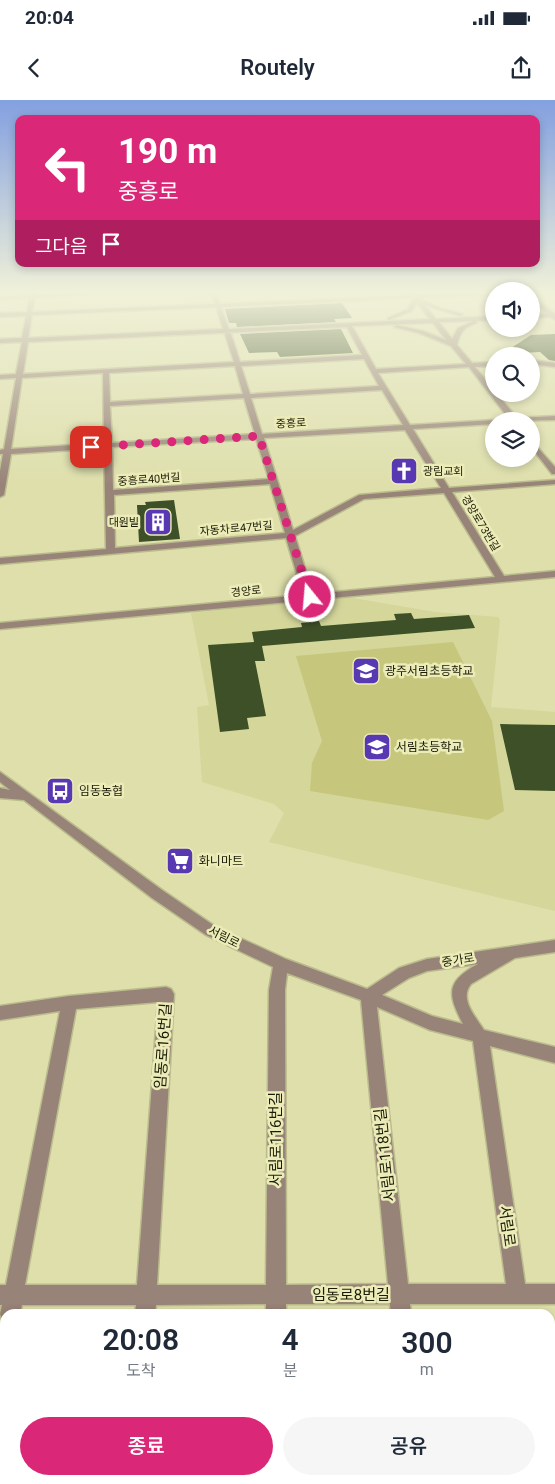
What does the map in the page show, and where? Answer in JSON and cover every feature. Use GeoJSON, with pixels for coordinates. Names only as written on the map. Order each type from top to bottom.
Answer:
{"type":"FeatureCollection","features":[{"type":"Feature","properties":{"kind":"street"},"geometry":{"type":"LineString","coordinates":[[0,494],[3,452],[23,356]]}},
{"type":"Feature","properties":{"kind":"street"},"geometry":{"type":"LineString","coordinates":[[234,356],[310,597]]}},
{"type":"Feature","properties":{"kind":"street"},"geometry":{"type":"LineString","coordinates":[[0,377],[366,356]]}},
{"type":"Feature","properties":{"kind":"street","name":"경양로73번길"},"geometry":{"type":"LineString","coordinates":[[366,356],[501,579]]}},
{"type":"Feature","properties":{"kind":"street"},"geometry":{"type":"LineString","coordinates":[[462,356],[508,412]]}},
{"type":"Feature","properties":{"kind":"street"},"geometry":{"type":"LineString","coordinates":[[540,363],[546,363],[553,367]]}},
{"type":"Feature","properties":{"kind":"street"},"geometry":{"type":"LineString","coordinates":[[374,371],[485,364]]}},
{"type":"Feature","properties":{"kind":"street","name":"중흥로40번길"},"geometry":{"type":"LineString","coordinates":[[106,371],[111,551]]}},
{"type":"Feature","properties":{"kind":"street"},"geometry":{"type":"LineString","coordinates":[[106,404],[384,388]]}},
{"type":"Feature","properties":{"kind":"street"},"geometry":{"type":"LineString","coordinates":[[540,419],[555,418]]}},
{"type":"Feature","properties":{"kind":"street","name":"중흥로"},"geometry":{"type":"LineString","coordinates":[[3,452],[485,423]]}},
{"type":"Feature","properties":{"kind":"street"},"geometry":{"type":"LineString","coordinates":[[540,453],[555,472]]}},
{"type":"Feature","properties":{"kind":"street","name":"중흥로40번길"},"geometry":{"type":"LineString","coordinates":[[109,493],[274,481]]}},
{"type":"Feature","properties":{"kind":"street","name":"자동차로47번길"},"geometry":{"type":"LineString","coordinates":[[0,561],[290,535],[362,497],[555,482]]}},
{"type":"Feature","properties":{"kind":"street","name":"경양로"},"geometry":{"type":"LineString","coordinates":[[0,626],[555,574]]}},
{"type":"Feature","properties":{"kind":"street","name":"서림로"},"geometry":{"type":"LineString","coordinates":[[0,776],[157,894],[211,931],[281,964],[368,996],[430,1023],[555,1056]]}},
{"type":"Feature","properties":{"kind":"street"},"geometry":{"type":"LineString","coordinates":[[0,794],[28,797]]}},
{"type":"Feature","properties":{"kind":"street","name":"중가로"},"geometry":{"type":"LineString","coordinates":[[368,996],[404,973],[427,965],[555,946]]}},
{"type":"Feature","properties":{"kind":"street"},"geometry":{"type":"LineString","coordinates":[[481,1038],[459,1005],[456,992],[460,985],[470,976],[517,951]]}},
{"type":"Feature","properties":{"kind":"street","name":"서림로116번길"},"geometry":{"type":"LineString","coordinates":[[276,1304],[276,990],[281,964]]}},
{"type":"Feature","properties":{"kind":"street","name":"임동로16번길"},"geometry":{"type":"LineString","coordinates":[[0,1013],[68,1003],[166,994],[146,1304]]}},
{"type":"Feature","properties":{"kind":"street","name":"서림로118번길"},"geometry":{"type":"LineString","coordinates":[[368,996],[401,1304]]}},
{"type":"Feature","properties":{"kind":"street","name":"임동로8번길"},"geometry":{"type":"LineString","coordinates":[[68,1003],[46,1121],[8,1301],[146,1304],[401,1304],[517,1294],[555,1294]]}},
{"type":"Feature","properties":{"kind":"street","name":"서림로"},"geometry":{"type":"LineString","coordinates":[[481,1038],[517,1294]]}},
{"type":"Feature","properties":{"kind":"shaded area","name":"서림초등학교"},"geometry":{"type":"Polygon","coordinates":[[[347,597],[435,612],[498,617],[500,620],[491,707],[555,712],[555,911],[269,842],[284,813],[274,804],[202,782],[197,707],[209,705],[191,613],[347,597]]]}},
{"type":"Feature","properties":{"kind":"shaded area"},"geometry":{"type":"Polygon","coordinates":[[[453,642],[492,721],[504,811],[488,820],[310,791],[312,763],[322,741],[296,656],[453,642]]]}},
{"type":"Feature","properties":{"kind":"building"},"geometry":{"type":"Polygon","coordinates":[[[279,356],[306,356],[280,357],[279,356]]]}},
{"type":"Feature","properties":{"kind":"building"},"geometry":{"type":"Polygon","coordinates":[[[544,356],[555,356],[555,361],[549,360],[544,356]]]}},
{"type":"Feature","properties":{"kind":"building","name":"대원빌"},"geometry":{"type":"Polygon","coordinates":[[[174,500],[180,539],[139,542],[137,505],[146,505],[145,502],[174,500]]]}},
{"type":"Feature","properties":{"kind":"building"},"geometry":{"type":"Polygon","coordinates":[[[411,613],[414,619],[469,615],[475,628],[262,646],[265,661],[255,661],[266,716],[247,718],[249,729],[220,732],[208,645],[254,642],[252,632],[302,627],[301,623],[319,621],[321,626],[396,620],[394,614],[411,613]]]}},
{"type":"Feature","properties":{"kind":"building"},"geometry":{"type":"Polygon","coordinates":[[[500,724],[555,725],[555,791],[515,790],[500,724]]]}},
{"type":"Feature","properties":{"kind":"place","name":"광림교회"},"geometry":{"type":"Point","coordinates":[404,471]}},
{"type":"Feature","properties":{"kind":"place","name":"대원빌"},"geometry":{"type":"Point","coordinates":[158,522]}},
{"type":"Feature","properties":{"kind":"place","name":"광주서림초등학교"},"geometry":{"type":"Point","coordinates":[366,671]}},
{"type":"Feature","properties":{"kind":"place","name":"서림초등학교"},"geometry":{"type":"Point","coordinates":[377,747]}},
{"type":"Feature","properties":{"kind":"place","name":"임동농협"},"geometry":{"type":"Point","coordinates":[60,791]}},
{"type":"Feature","properties":{"kind":"place","name":"화니마트"},"geometry":{"type":"Point","coordinates":[180,861]}},
{"type":"Feature","properties":{"kind":"route"},"geometry":{"type":"LineString","coordinates":[[91,447],[259,436],[310,597]]}}]}
